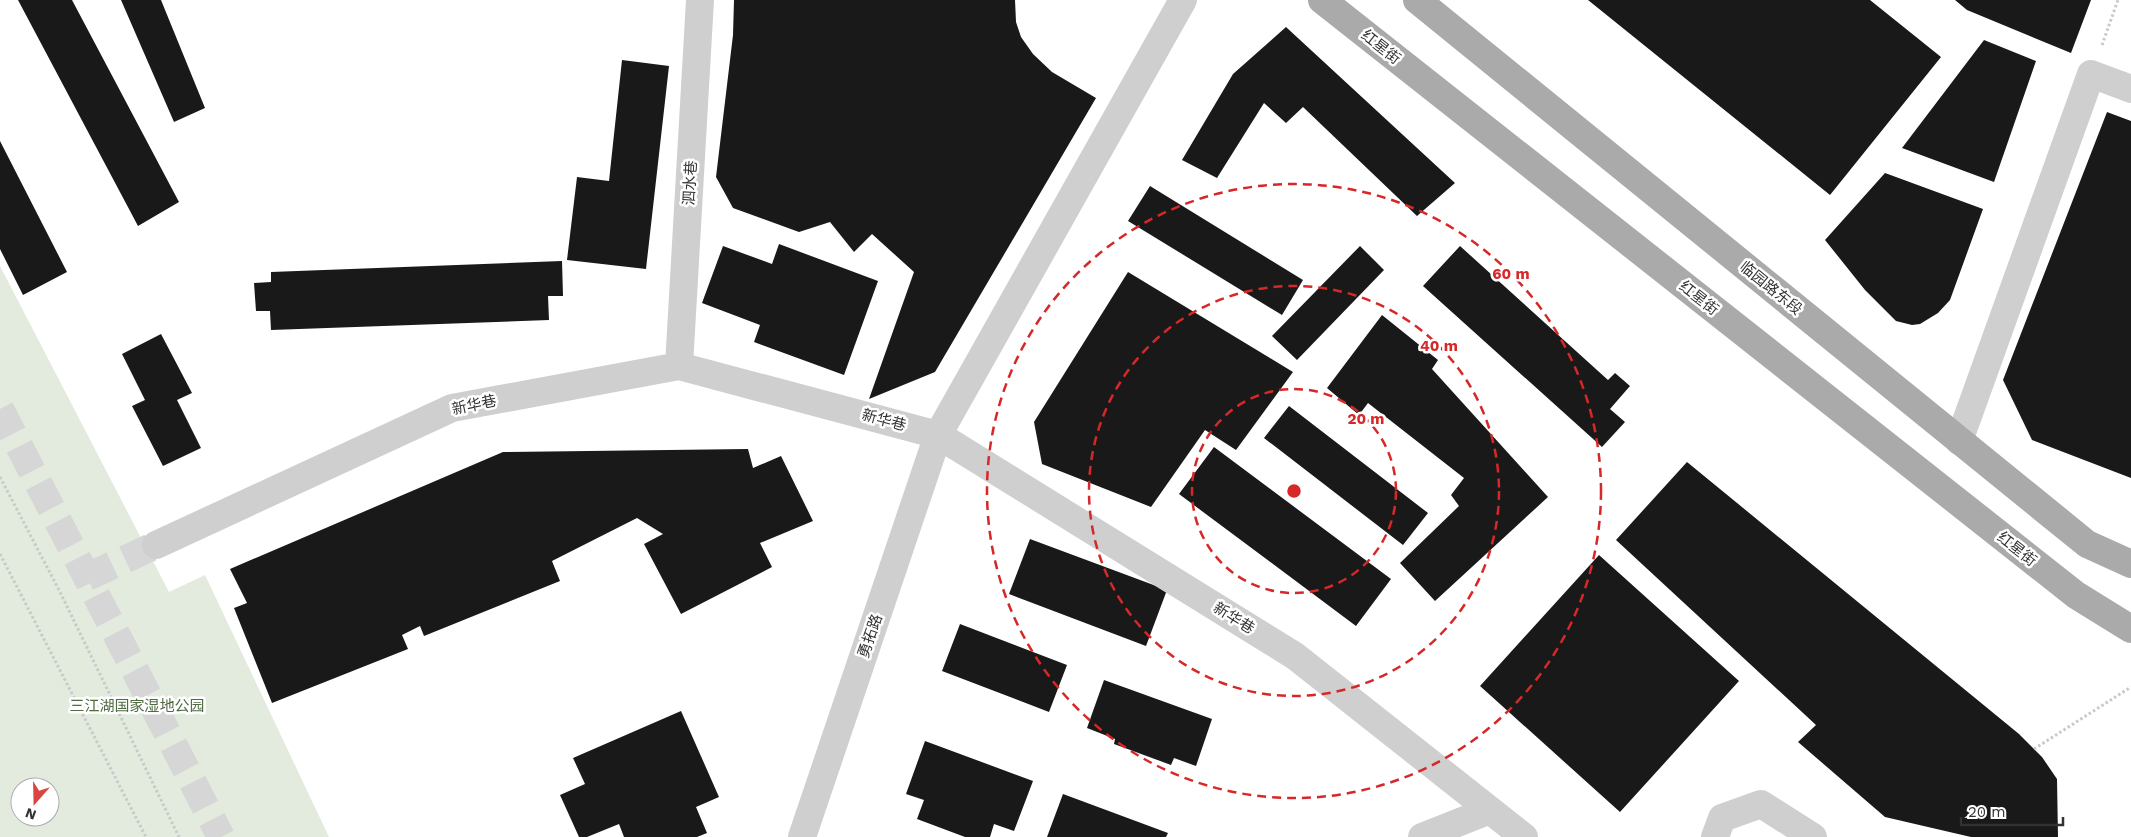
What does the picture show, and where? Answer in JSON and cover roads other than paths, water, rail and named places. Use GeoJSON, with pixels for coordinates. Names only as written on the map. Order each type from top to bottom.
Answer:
{"type":"FeatureCollection","features":[{"type":"Feature","properties":{"kind":"main road","name":"红星街"},"geometry":{"type":"LineString","coordinates":[[1322,0],[2076,595],[2131,629]]}},
{"type":"Feature","properties":{"kind":"main road","name":"临园路东段"},"geometry":{"type":"LineString","coordinates":[[1417,0],[2087,544],[2131,564]]}},
{"type":"Feature","properties":{"kind":"street","name":"泗水巷"},"geometry":{"type":"LineString","coordinates":[[680,366],[700,0]]}},
{"type":"Feature","properties":{"kind":"street","name":"勇拓路"},"geometry":{"type":"LineString","coordinates":[[802,837],[938,435],[1183,0]]}},
{"type":"Feature","properties":{"kind":"street"},"geometry":{"type":"LineString","coordinates":[[1959,441],[2091,74],[2131,89]]}},
{"type":"Feature","properties":{"kind":"street","name":"新华巷"},"geometry":{"type":"LineString","coordinates":[[156,545],[452,408],[680,366],[938,435],[1295,656],[1524,837]]}},
{"type":"Feature","properties":{"kind":"street"},"geometry":{"type":"LineString","coordinates":[[1716,837],[1722,818],[1761,804],[1813,837]]}},
{"type":"Feature","properties":{"kind":"street"},"geometry":{"type":"LineString","coordinates":[[1422,837],[1490,810]]}},
{"type":"Feature","properties":{"kind":"tunnel"},"geometry":{"type":"LineString","coordinates":[[0,409],[221,837]]}},
{"type":"Feature","properties":{"kind":"tunnel"},"geometry":{"type":"LineString","coordinates":[[87,577],[156,545]]}},
{"type":"Feature","properties":{"kind":"park label","name":"三江湖国家湿地公园"},"geometry":{"type":"Point","coordinates":[137,706]}}]}
